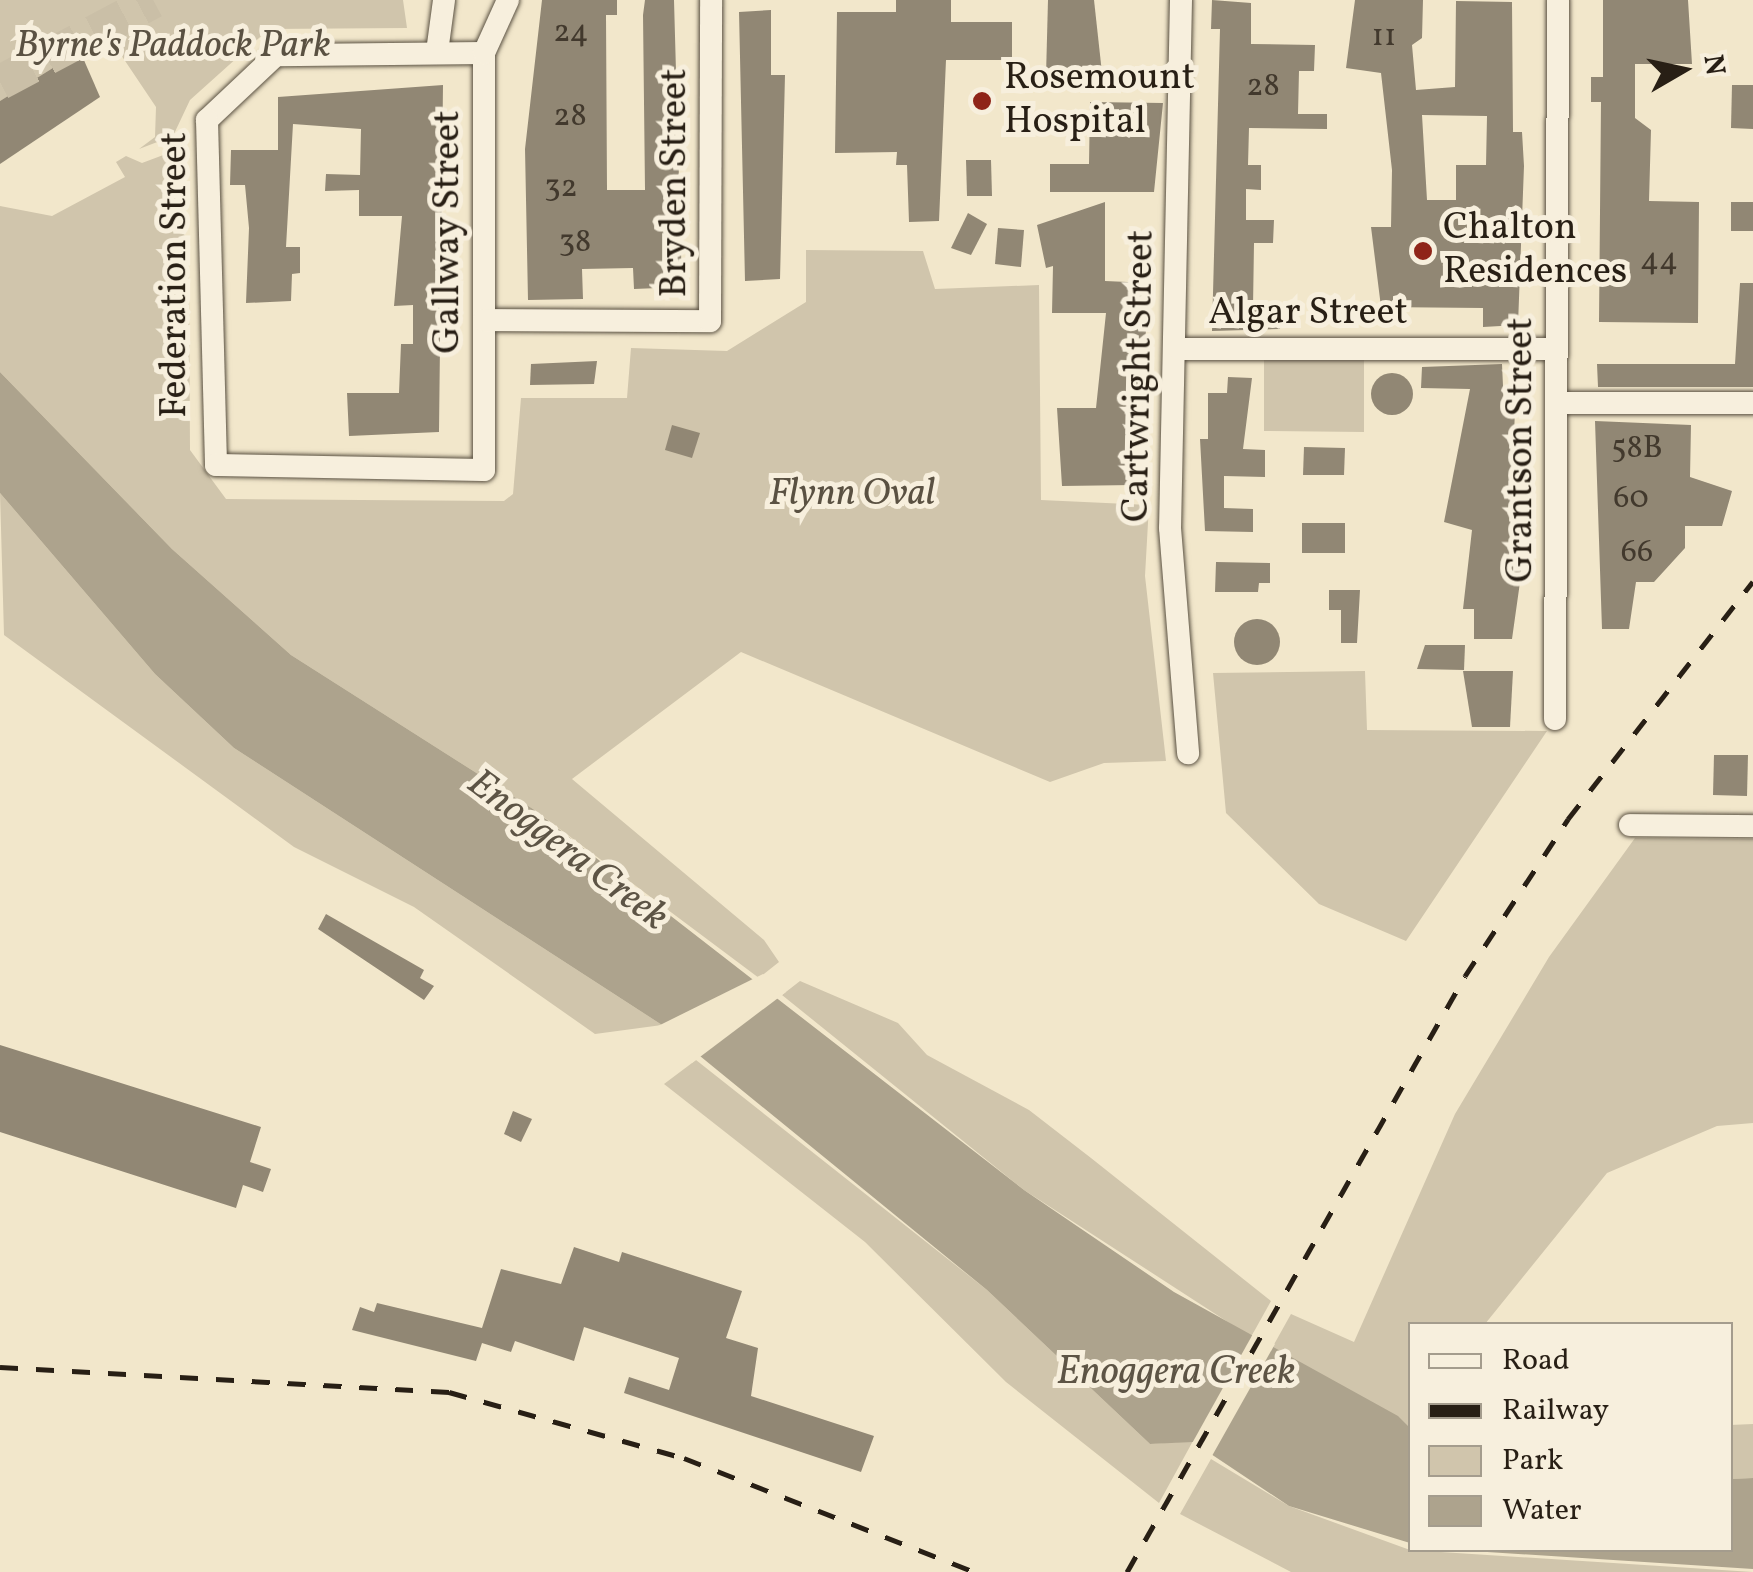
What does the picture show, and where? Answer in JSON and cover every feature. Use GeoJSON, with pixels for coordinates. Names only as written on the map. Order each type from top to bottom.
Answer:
{"type":"FeatureCollection","features":[{"type":"Feature","properties":{"kind":"street"},"geometry":{"type":"LineString","coordinates":[[444,0],[437,52],[484,53]]}},
{"type":"Feature","properties":{"kind":"street","name":"Gallway Street"},"geometry":{"type":"LineString","coordinates":[[484,470],[484,53],[508,0]]}},
{"type":"Feature","properties":{"kind":"street","name":"Bryden Street"},"geometry":{"type":"LineString","coordinates":[[484,320],[710,321],[712,0]]}},
{"type":"Feature","properties":{"kind":"street","name":"Cartwright Street"},"geometry":{"type":"LineString","coordinates":[[1182,0],[1179,349],[1170,528],[1188,753]]}},
{"type":"Feature","properties":{"kind":"street","name":"Grantson Street"},"geometry":{"type":"LineString","coordinates":[[1555,720],[1558,0]]}},
{"type":"Feature","properties":{"kind":"street","name":"Federation Street"},"geometry":{"type":"LineString","coordinates":[[437,52],[276,55],[204,128],[213,462],[484,470]]}},
{"type":"Feature","properties":{"kind":"street","name":"Algar Street"},"geometry":{"type":"LineString","coordinates":[[1179,349],[1557,349]]}},
{"type":"Feature","properties":{"kind":"street"},"geometry":{"type":"LineString","coordinates":[[1558,402],[1753,404]]}},
{"type":"Feature","properties":{"kind":"street"},"geometry":{"type":"LineString","coordinates":[[1630,825],[1753,826]]}},
{"type":"Feature","properties":{"kind":"green space","name":"Byrne's Paddock Park"},"geometry":{"type":"Polygon","coordinates":[[[0,0],[403,0],[407,28],[269,29],[190,100],[173,136],[139,149],[155,137],[156,107],[107,34],[0,101],[0,0]]]}},
{"type":"Feature","properties":{"kind":"green space","name":"Flynn Oval"},"geometry":{"type":"Polygon","coordinates":[[[174,151],[189,273],[190,450],[226,499],[504,501],[513,494],[521,398],[627,398],[631,348],[727,351],[806,302],[806,250],[923,251],[935,289],[1039,285],[1041,500],[1149,505],[1145,576],[1166,761],[1104,763],[1050,782],[741,652],[572,779],[764,940],[779,962],[759,978],[533,809],[291,655],[172,549],[0,372],[0,206],[52,216],[125,177],[116,162],[126,156],[142,163],[174,151]]]}},
{"type":"Feature","properties":{"kind":"green space"},"geometry":{"type":"Polygon","coordinates":[[[1264,359],[1364,360],[1364,432],[1264,431],[1264,359]]]}},
{"type":"Feature","properties":{"kind":"green space"},"geometry":{"type":"Polygon","coordinates":[[[0,493],[155,674],[234,748],[662,1025],[595,1034],[414,907],[294,847],[4,635],[0,493]]]}},
{"type":"Feature","properties":{"kind":"green space"},"geometry":{"type":"Polygon","coordinates":[[[1365,671],[1367,730],[1547,731],[1406,941],[1319,904],[1226,813],[1213,673],[1365,671]]]}},
{"type":"Feature","properties":{"kind":"green space"},"geometry":{"type":"Polygon","coordinates":[[[1635,838],[1753,839],[1753,1123],[1717,1126],[1607,1173],[1487,1322],[1408,1322],[1408,1427],[1272,1348],[1291,1314],[1354,1342],[1455,1114],[1549,957],[1635,838]]]}},
{"type":"Feature","properties":{"kind":"green space"},"geometry":{"type":"Polygon","coordinates":[[[800,981],[898,1023],[927,1055],[1029,1110],[1091,1158],[1271,1301],[1251,1337],[1024,1190],[782,995],[800,981]]]}},
{"type":"Feature","properties":{"kind":"green space"},"geometry":{"type":"Polygon","coordinates":[[[696,1060],[987,1290],[1150,1444],[1193,1441],[1159,1503],[1006,1382],[865,1242],[664,1084],[696,1060]]]}},
{"type":"Feature","properties":{"kind":"green space"},"geometry":{"type":"Polygon","coordinates":[[[1753,1424],[1753,1478],[1733,1479],[1733,1425],[1753,1424]]]}},
{"type":"Feature","properties":{"kind":"green space"},"geometry":{"type":"Polygon","coordinates":[[[1211,1459],[1289,1506],[1408,1552],[1753,1572],[1291,1572],[1180,1514],[1211,1459]]]}},
{"type":"Feature","properties":{"kind":"water","name":"Enoggera Creek"},"geometry":{"type":"Polygon","coordinates":[[[0,372],[172,549],[291,655],[533,809],[1024,1190],[1174,1292],[1398,1416],[1408,1426],[1408,1542],[1289,1506],[1193,1442],[1150,1444],[987,1290],[662,1025],[234,748],[155,674],[0,493],[0,372]]]}},
{"type":"Feature","properties":{"kind":"water"},"geometry":{"type":"Polygon","coordinates":[[[1753,1478],[1753,1569],[1487,1552],[1733,1552],[1733,1479],[1753,1478]]]}},
{"type":"Feature","properties":{"kind":"pier"},"geometry":{"type":"Polygon","coordinates":[[[763,974],[786,992],[692,1063],[656,1027],[763,974]]]}},
{"type":"Feature","properties":{"kind":"pier"},"geometry":{"type":"Polygon","coordinates":[[[1254,1332],[1275,1344],[1208,1463],[1190,1447],[1254,1332]]]}},
{"type":"Feature","properties":{"kind":"building"},"geometry":{"type":"Polygon","coordinates":[[[542,0],[617,0],[617,15],[606,15],[607,190],[645,190],[645,0],[674,0],[682,287],[634,289],[633,268],[582,269],[583,299],[528,300],[525,149],[542,0]]]}},
{"type":"Feature","properties":{"kind":"building"},"geometry":{"type":"Polygon","coordinates":[[[896,0],[951,0],[951,22],[1012,22],[1012,60],[946,60],[939,221],[909,222],[907,165],[896,165],[897,152],[835,153],[837,12],[896,12],[896,0]]]}},
{"type":"Feature","properties":{"kind":"building"},"geometry":{"type":"Polygon","coordinates":[[[1048,0],[1094,0],[1102,73],[1046,76],[1048,0]]]}},
{"type":"Feature","properties":{"kind":"building"},"geometry":{"type":"Polygon","coordinates":[[[1212,0],[1251,3],[1251,44],[1315,45],[1314,71],[1299,71],[1298,114],[1327,114],[1327,129],[1249,128],[1248,165],[1261,165],[1261,190],[1246,189],[1246,220],[1274,220],[1273,243],[1254,243],[1253,307],[1280,309],[1280,329],[1212,331],[1220,29],[1211,29],[1212,0]]]}},
{"type":"Feature","properties":{"kind":"building"},"geometry":{"type":"Polygon","coordinates":[[[1355,0],[1423,0],[1422,38],[1412,45],[1416,90],[1455,87],[1456,1],[1512,2],[1513,132],[1522,132],[1524,166],[1518,325],[1483,327],[1483,308],[1381,307],[1371,227],[1391,227],[1392,170],[1381,73],[1346,68],[1355,0]],[[1422,115],[1427,200],[1456,200],[1456,165],[1486,165],[1487,116],[1422,115]]]}},
{"type":"Feature","properties":{"kind":"building"},"geometry":{"type":"Polygon","coordinates":[[[1603,0],[1688,0],[1692,64],[1635,64],[1635,118],[1651,130],[1649,201],[1699,202],[1698,323],[1599,322],[1601,102],[1591,102],[1591,77],[1603,77],[1603,0]]]}},
{"type":"Feature","properties":{"kind":"building"},"geometry":{"type":"Polygon","coordinates":[[[771,10],[771,75],[785,75],[780,279],[745,281],[739,12],[771,10]]]}},
{"type":"Feature","properties":{"kind":"building"},"geometry":{"type":"Polygon","coordinates":[[[80,51],[100,97],[0,164],[0,101],[80,51]]]}},
{"type":"Feature","properties":{"kind":"building"},"geometry":{"type":"Polygon","coordinates":[[[443,85],[439,432],[349,436],[347,393],[399,393],[401,344],[413,344],[413,305],[394,306],[402,216],[359,216],[359,190],[325,191],[326,174],[360,175],[361,129],[293,124],[286,247],[300,247],[300,273],[292,274],[291,301],[246,303],[249,228],[245,185],[230,185],[231,150],[278,150],[278,97],[443,85]]]}},
{"type":"Feature","properties":{"kind":"building"},"geometry":{"type":"Polygon","coordinates":[[[1732,85],[1753,85],[1753,129],[1731,128],[1732,85]]]}},
{"type":"Feature","properties":{"kind":"building"},"geometry":{"type":"Polygon","coordinates":[[[1090,102],[1163,103],[1154,192],[1050,192],[1050,164],[1089,164],[1090,102]]]}},
{"type":"Feature","properties":{"kind":"building"},"geometry":{"type":"Polygon","coordinates":[[[966,160],[991,160],[992,196],[967,196],[966,160]]]}},
{"type":"Feature","properties":{"kind":"building"},"geometry":{"type":"Polygon","coordinates":[[[1105,202],[1105,281],[1150,283],[1133,485],[1062,486],[1057,408],[1096,408],[1106,313],[1052,313],[1053,266],[1046,268],[1037,225],[1105,202]]]}},
{"type":"Feature","properties":{"kind":"building"},"geometry":{"type":"Polygon","coordinates":[[[1731,202],[1753,202],[1753,231],[1731,231],[1731,202]]]}},
{"type":"Feature","properties":{"kind":"building"},"geometry":{"type":"Polygon","coordinates":[[[968,213],[987,224],[971,255],[951,248],[968,213]]]}},
{"type":"Feature","properties":{"kind":"building"},"geometry":{"type":"Polygon","coordinates":[[[998,228],[1024,230],[1021,267],[995,264],[998,228]]]}},
{"type":"Feature","properties":{"kind":"building"},"geometry":{"type":"Polygon","coordinates":[[[1740,283],[1753,283],[1753,387],[1598,387],[1597,364],[1735,364],[1740,283]]]}},
{"type":"Feature","properties":{"kind":"building"},"geometry":{"type":"Polygon","coordinates":[[[597,361],[594,384],[530,385],[531,364],[597,361]]]}},
{"type":"Feature","properties":{"kind":"building"},"geometry":{"type":"Polygon","coordinates":[[[1502,364],[1504,408],[1515,408],[1510,551],[1521,551],[1521,575],[1512,639],[1474,639],[1474,609],[1463,609],[1472,530],[1444,522],[1470,389],[1421,388],[1422,367],[1502,364]]]}},
{"type":"Feature","properties":{"kind":"building"},"geometry":{"type":"Polygon","coordinates":[[[1392,373],[1407,379],[1413,394],[1407,409],[1392,415],[1377,409],[1371,394],[1377,379],[1392,373]]]}},
{"type":"Feature","properties":{"kind":"building"},"geometry":{"type":"Polygon","coordinates":[[[1228,377],[1252,378],[1243,449],[1265,450],[1265,477],[1224,476],[1224,508],[1253,509],[1253,532],[1205,531],[1200,439],[1208,439],[1208,393],[1227,393],[1228,377]]]}},
{"type":"Feature","properties":{"kind":"building"},"geometry":{"type":"Polygon","coordinates":[[[1595,421],[1691,425],[1690,477],[1732,491],[1722,526],[1685,526],[1685,548],[1654,582],[1636,582],[1629,629],[1602,629],[1595,421]]]}},
{"type":"Feature","properties":{"kind":"building"},"geometry":{"type":"Polygon","coordinates":[[[672,425],[700,433],[692,458],[665,450],[672,425]]]}},
{"type":"Feature","properties":{"kind":"building"},"geometry":{"type":"Polygon","coordinates":[[[1304,447],[1345,448],[1344,475],[1303,475],[1304,447]]]}},
{"type":"Feature","properties":{"kind":"building"},"geometry":{"type":"Polygon","coordinates":[[[1302,523],[1345,523],[1345,553],[1302,553],[1302,523]]]}},
{"type":"Feature","properties":{"kind":"building"},"geometry":{"type":"Polygon","coordinates":[[[1216,562],[1270,563],[1270,583],[1259,583],[1258,592],[1215,592],[1216,562]]]}},
{"type":"Feature","properties":{"kind":"building"},"geometry":{"type":"Polygon","coordinates":[[[1329,590],[1360,590],[1357,643],[1341,643],[1341,610],[1329,610],[1329,590]]]}},
{"type":"Feature","properties":{"kind":"building"},"geometry":{"type":"Polygon","coordinates":[[[1257,619],[1273,626],[1280,642],[1273,658],[1257,665],[1241,658],[1234,642],[1241,626],[1257,619]]]}},
{"type":"Feature","properties":{"kind":"building"},"geometry":{"type":"Polygon","coordinates":[[[1425,645],[1465,645],[1464,670],[1417,669],[1425,645]]]}},
{"type":"Feature","properties":{"kind":"building"},"geometry":{"type":"Polygon","coordinates":[[[1463,671],[1513,671],[1510,727],[1472,727],[1463,671]]]}},
{"type":"Feature","properties":{"kind":"building"},"geometry":{"type":"Polygon","coordinates":[[[1714,755],[1748,755],[1747,796],[1713,795],[1714,755]]]}},
{"type":"Feature","properties":{"kind":"building"},"geometry":{"type":"Polygon","coordinates":[[[326,914],[424,970],[420,978],[434,986],[424,1000],[318,929],[326,914]]]}},
{"type":"Feature","properties":{"kind":"building"},"geometry":{"type":"Polygon","coordinates":[[[0,1045],[261,1127],[250,1162],[271,1169],[263,1192],[243,1185],[236,1208],[0,1132],[0,1045]]]}},
{"type":"Feature","properties":{"kind":"building"},"geometry":{"type":"Polygon","coordinates":[[[513,1111],[532,1119],[521,1142],[504,1134],[513,1111]]]}},
{"type":"Feature","properties":{"kind":"building"},"geometry":{"type":"Polygon","coordinates":[[[574,1247],[619,1262],[622,1252],[742,1291],[726,1338],[758,1348],[751,1396],[874,1436],[861,1472],[624,1393],[629,1377],[669,1390],[679,1358],[584,1327],[574,1361],[515,1341],[511,1352],[482,1343],[476,1361],[352,1330],[360,1307],[374,1312],[377,1303],[482,1328],[501,1269],[561,1284],[574,1247]]]}},
{"type":"Feature","properties":{"kind":"tunnel"},"geometry":{"type":"LineString","coordinates":[[0,82],[154,0]]}},
{"type":"Feature","properties":{"kind":"railway"},"geometry":{"type":"LineString","coordinates":[[1127,1572],[1465,976],[1568,819],[1753,581]]}},
{"type":"Feature","properties":{"kind":"railway"},"geometry":{"type":"LineString","coordinates":[[0,1367],[449,1392],[684,1458],[975,1572]]}},
{"type":"Feature","properties":{"kind":"place","name":"Rosemount Hospital"},"geometry":{"type":"Point","coordinates":[982,101]}},
{"type":"Feature","properties":{"kind":"place","name":"Chalton Residences"},"geometry":{"type":"Point","coordinates":[1423,251]}}]}
